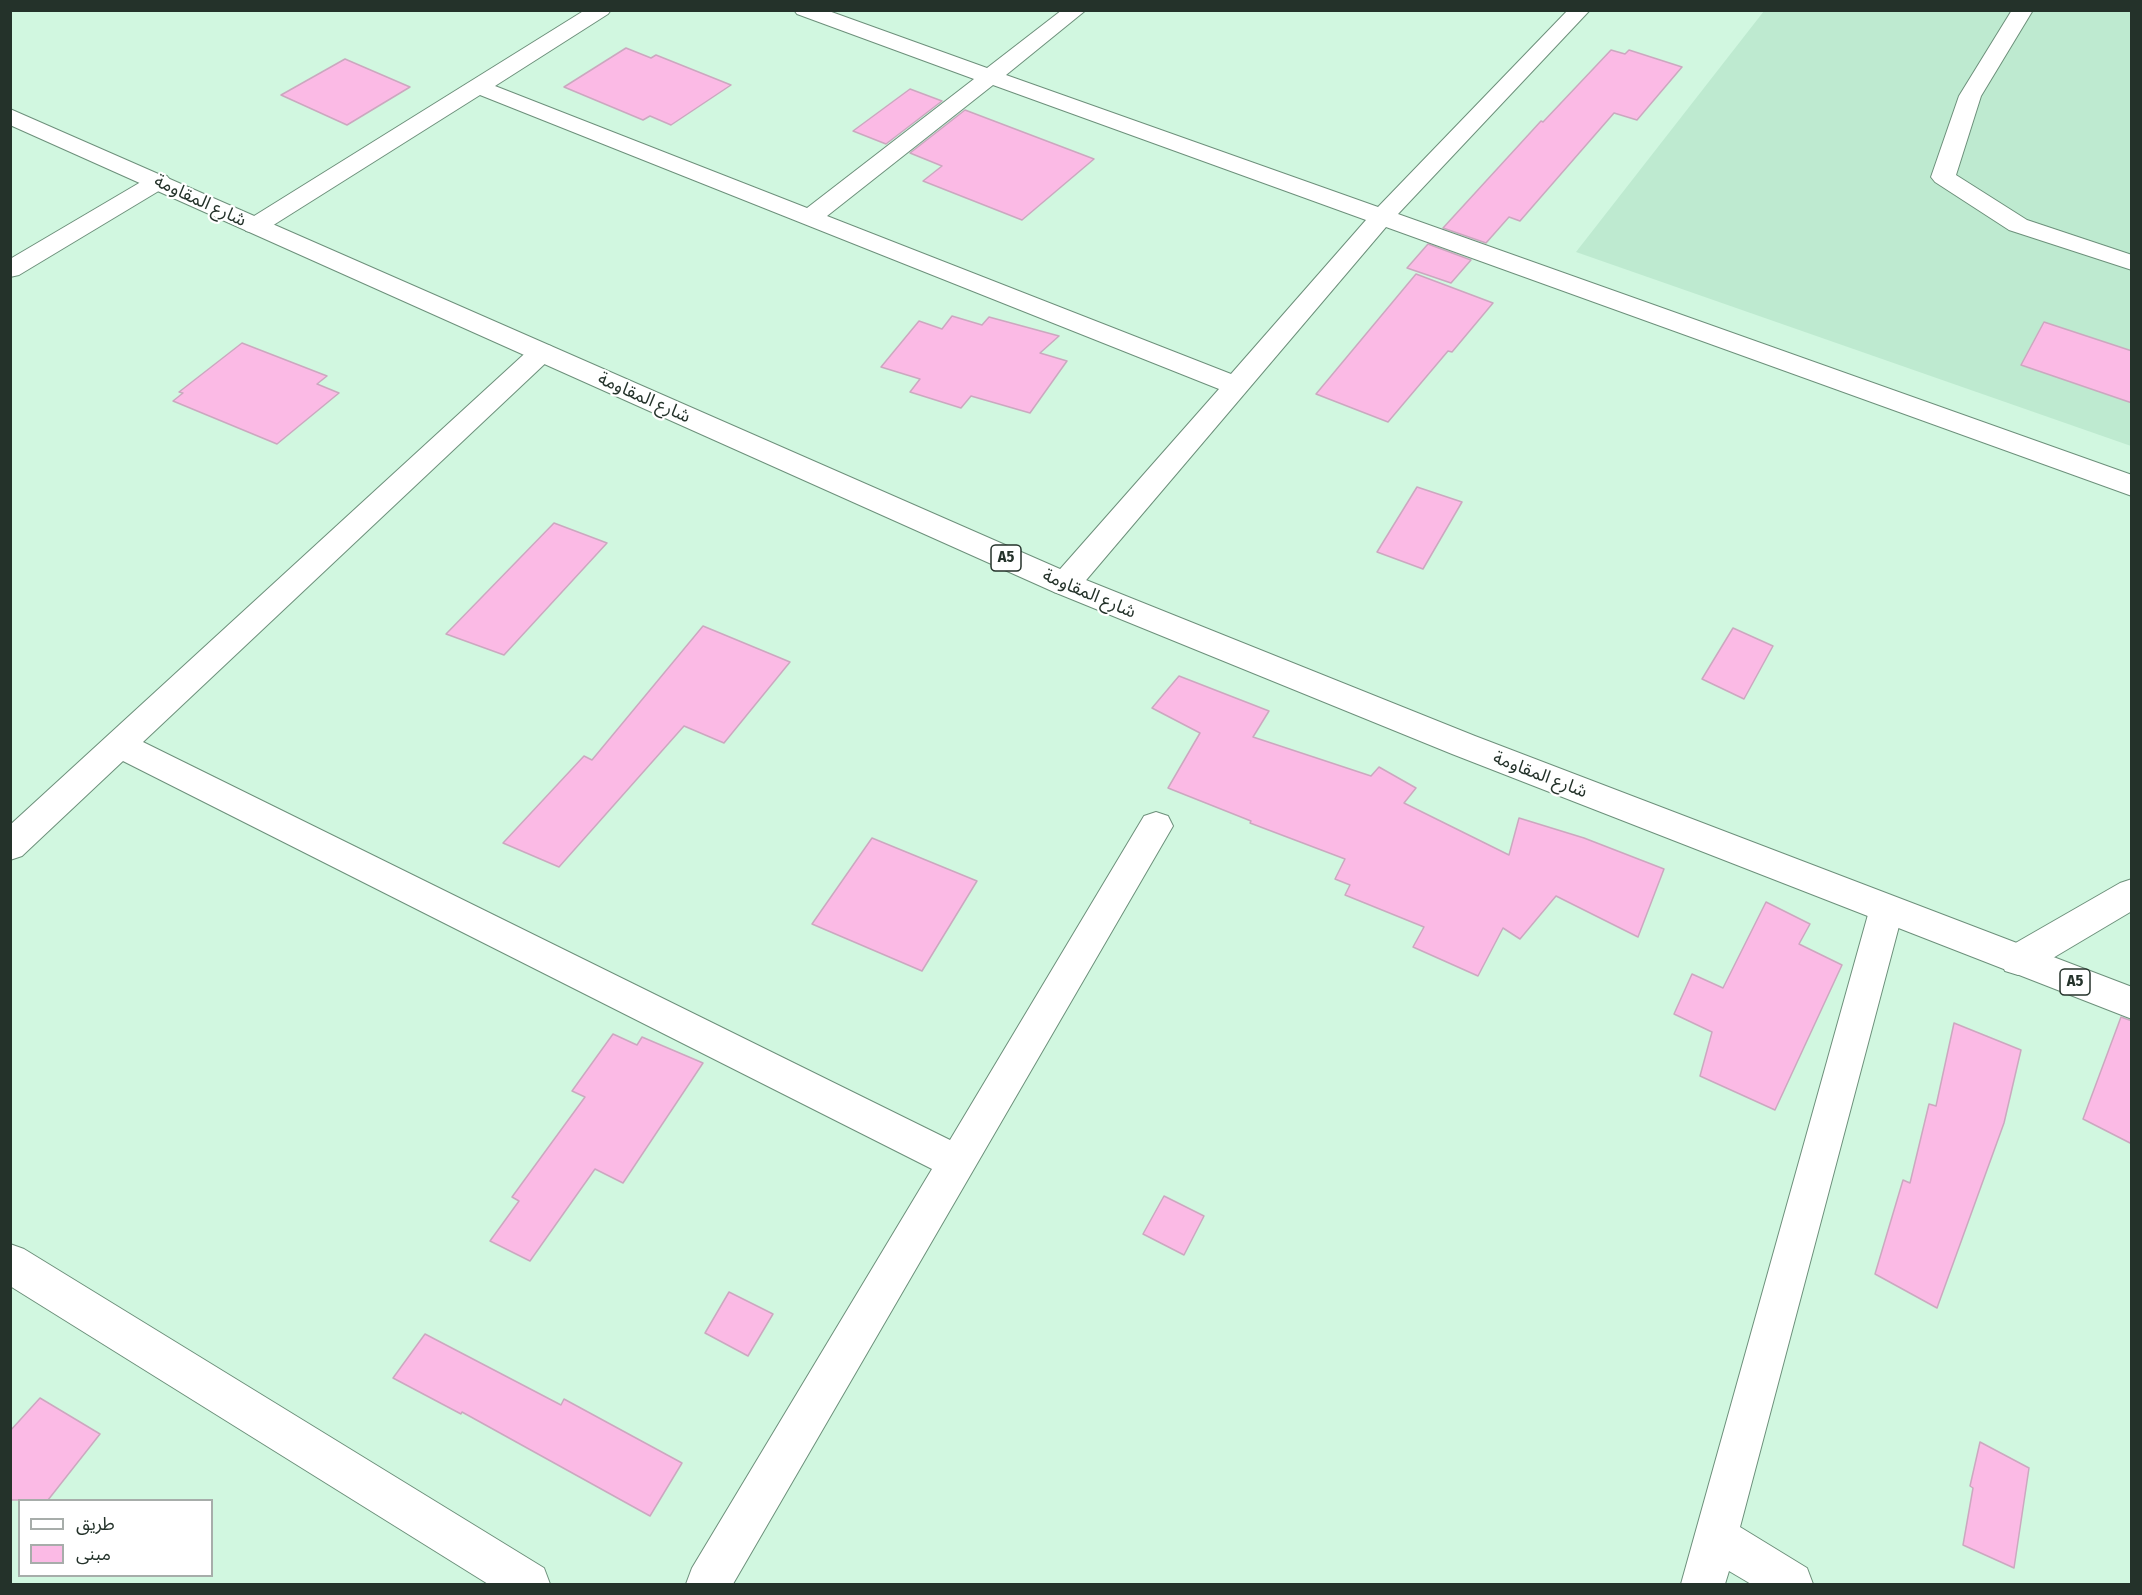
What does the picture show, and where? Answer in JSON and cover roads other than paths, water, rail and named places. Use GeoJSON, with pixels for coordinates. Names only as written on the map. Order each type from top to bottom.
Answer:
{"type":"FeatureCollection","features":[{"type":"Feature","properties":{"kind":"main road"},"geometry":{"type":"LineString","coordinates":[[255,226],[601,10]]}},
{"type":"Feature","properties":{"kind":"main road"},"geometry":{"type":"LineString","coordinates":[[804,10],[2132,486]]}},
{"type":"Feature","properties":{"kind":"main road"},"geometry":{"type":"LineString","coordinates":[[810,217],[1076,10]]}},
{"type":"Feature","properties":{"kind":"main road"},"geometry":{"type":"LineString","coordinates":[[1065,584],[1383,216],[1580,10]]}},
{"type":"Feature","properties":{"kind":"main road"},"geometry":{"type":"LineString","coordinates":[[2023,10],[1970,96],[1943,177],[2018,225],[2132,263]]}},
{"type":"Feature","properties":{"kind":"main road"},"geometry":{"type":"LineString","coordinates":[[478,87],[1236,386]]}},
{"type":"Feature","properties":{"kind":"main road","name":"شارع المقاومة"},"geometry":{"type":"LineString","coordinates":[[10,116],[1065,584],[1226,651],[1886,911],[2018,960]]}},
{"type":"Feature","properties":{"kind":"main road"},"geometry":{"type":"LineString","coordinates":[[10,270],[159,182]]}},
{"type":"Feature","properties":{"kind":"main road"},"geometry":{"type":"LineString","coordinates":[[10,846],[542,352]]}},
{"type":"Feature","properties":{"kind":"main road"},"geometry":{"type":"LineString","coordinates":[[118,744],[958,1163]]}},
{"type":"Feature","properties":{"kind":"main road"},"geometry":{"type":"LineString","coordinates":[[708,1584],[1156,826]]}},
{"type":"Feature","properties":{"kind":"main road"},"geometry":{"type":"LineString","coordinates":[[2018,960],[2132,893]]}},
{"type":"Feature","properties":{"kind":"main road"},"geometry":{"type":"LineString","coordinates":[[1703,1584],[1886,911]]}},
{"type":"Feature","properties":{"kind":"main road","name":"A5"},"geometry":{"type":"LineString","coordinates":[[2018,960],[2132,1003]]}},
{"type":"Feature","properties":{"kind":"main road"},"geometry":{"type":"LineString","coordinates":[[10,1263],[528,1584]]}},
{"type":"Feature","properties":{"kind":"main road"},"geometry":{"type":"LineString","coordinates":[[1716,1537],[1791,1584]]}}]}
